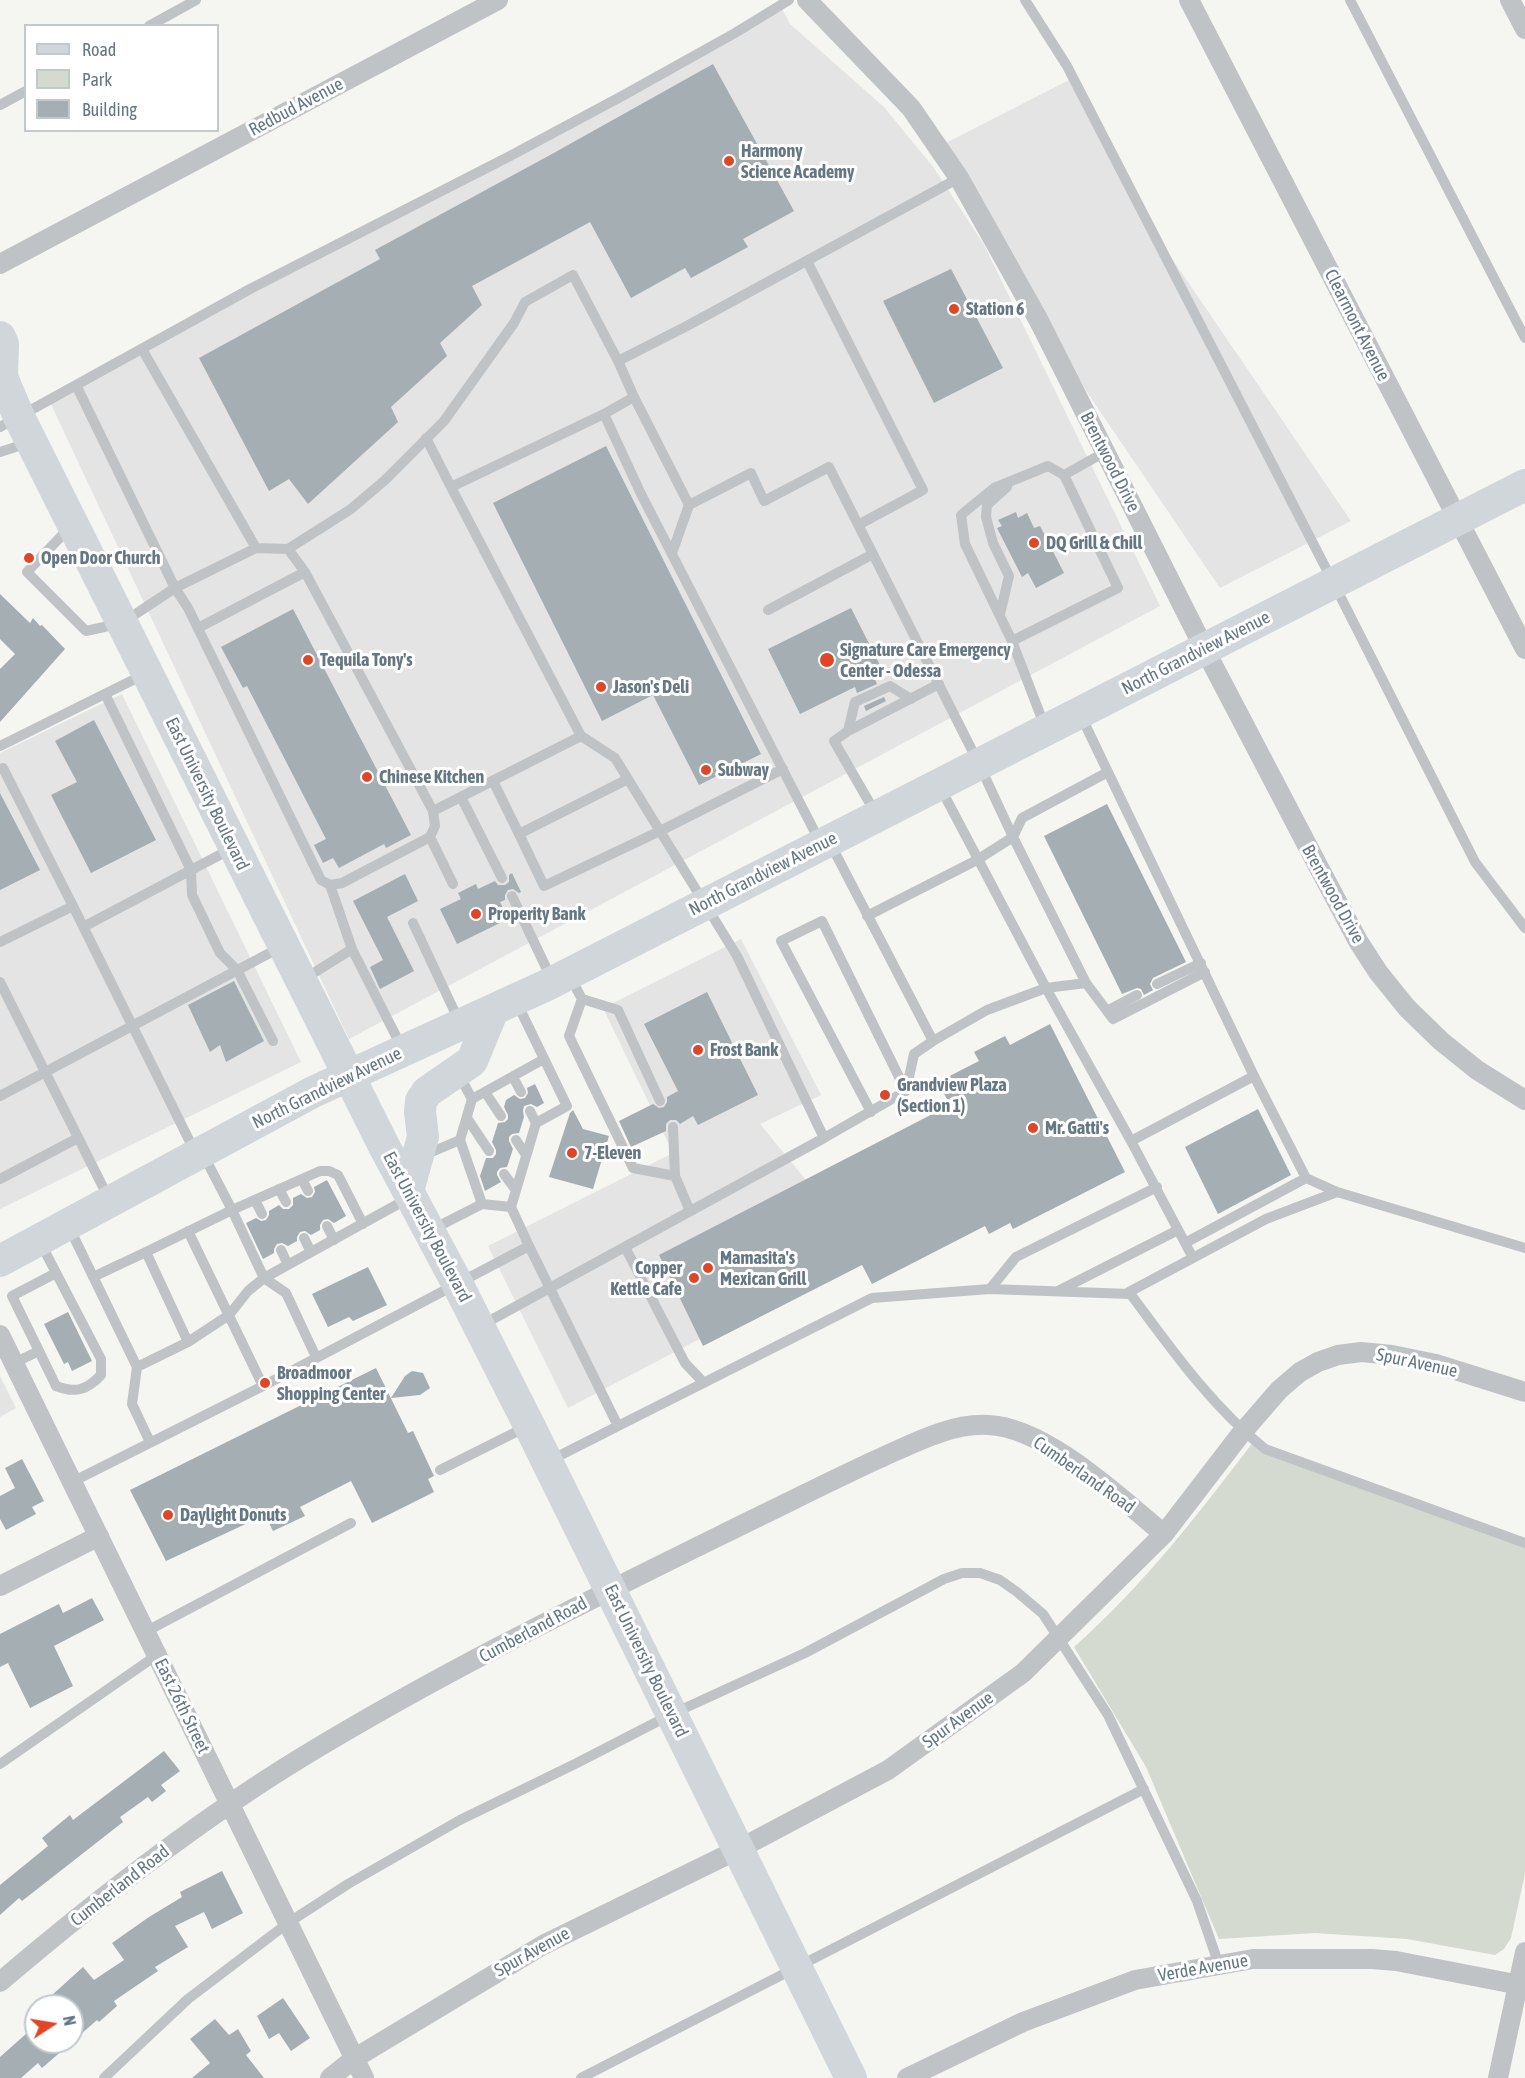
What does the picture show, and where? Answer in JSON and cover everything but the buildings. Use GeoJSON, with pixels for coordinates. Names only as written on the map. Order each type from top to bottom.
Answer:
{"type":"FeatureCollection","features":[{"type":"Feature","properties":{"kind":"main road","name":"East University Boulevard"},"geometry":{"type":"LineString","coordinates":[[0,337],[3,344],[1,376],[17,429],[72,525],[348,1075],[479,1326],[851,2078]]}},
{"type":"Feature","properties":{"kind":"main road","name":"North Grandview Avenue"},"geometry":{"type":"LineString","coordinates":[[0,1261],[198,1153],[348,1075],[504,1005],[568,985],[704,904],[1525,485]]}},
{"type":"Feature","properties":{"kind":"main road"},"geometry":{"type":"LineString","coordinates":[[409,1194],[423,1137],[420,1112],[422,1101],[427,1092],[472,1061],[504,1005]]}},
{"type":"Feature","properties":{"kind":"street","name":"Redbud Avenue"},"geometry":{"type":"LineString","coordinates":[[0,264],[498,0]]}},
{"type":"Feature","properties":{"kind":"street","name":"Brentwood Drive"},"geometry":{"type":"LineString","coordinates":[[807,0],[911,108],[959,178],[1038,320],[1204,648],[1322,874],[1358,941],[1378,972],[1407,1008],[1441,1041],[1477,1070],[1525,1100]]}},
{"type":"Feature","properties":{"kind":"street","name":"Clearmont Avenue"},"geometry":{"type":"LineString","coordinates":[[1189,0],[1525,649]]}},
{"type":"Feature","properties":{"kind":"street"},"geometry":{"type":"LineString","coordinates":[[1510,0],[1525,29]]}},
{"type":"Feature","properties":{"kind":"street","name":"East 26th Street"},"geometry":{"type":"LineString","coordinates":[[0,1335],[364,2078]]}},
{"type":"Feature","properties":{"kind":"street","name":"Spur Avenue"},"geometry":{"type":"LineString","coordinates":[[330,2078],[355,2058],[543,1945],[739,1849],[888,1770],[1023,1673],[1164,1534],[1242,1432],[1279,1390],[1300,1372],[1338,1355],[1361,1352],[1392,1354],[1436,1364],[1525,1392]]}},
{"type":"Feature","properties":{"kind":"street","name":"Cumberland Road"},"geometry":{"type":"LineString","coordinates":[[0,1982],[148,1863],[230,1804],[298,1760],[400,1700],[611,1589],[897,1450],[932,1436],[976,1425],[1007,1428],[1041,1442],[1105,1486],[1164,1534]]}},
{"type":"Feature","properties":{"kind":"street"},"geometry":{"type":"LineString","coordinates":[[0,1586],[99,1536]]}},
{"type":"Feature","properties":{"kind":"street"},"geometry":{"type":"LineString","coordinates":[[1498,2078],[1522,1985],[1525,1953]]}},
{"type":"Feature","properties":{"kind":"street","name":"Verde Avenue"},"geometry":{"type":"LineString","coordinates":[[907,2078],[1023,2022],[1135,1980],[1253,1959],[1396,1961],[1522,1985]]}},
{"type":"Feature","properties":{"kind":"lane"},"geometry":{"type":"LineString","coordinates":[[153,24],[196,0]]}},
{"type":"Feature","properties":{"kind":"lane"},"geometry":{"type":"LineString","coordinates":[[0,452],[17,429],[76,385],[250,289],[510,156],[735,33],[789,0]]}},
{"type":"Feature","properties":{"kind":"lane"},"geometry":{"type":"LineString","coordinates":[[1025,0],[1066,66],[1475,862],[1525,928]]}},
{"type":"Feature","properties":{"kind":"lane"},"geometry":{"type":"LineString","coordinates":[[1350,0],[1525,338]]}},
{"type":"Feature","properties":{"kind":"lane"},"geometry":{"type":"LineString","coordinates":[[0,105],[24,92]]}},
{"type":"Feature","properties":{"kind":"lane"},"geometry":{"type":"LineString","coordinates":[[618,361],[959,178]]}},
{"type":"Feature","properties":{"kind":"lane"},"geometry":{"type":"LineString","coordinates":[[807,261],[923,490],[858,525]]}},
{"type":"Feature","properties":{"kind":"lane"},"geometry":{"type":"LineString","coordinates":[[72,525],[27,572],[86,631],[122,623],[175,588],[256,548],[288,549],[351,509],[385,480],[444,421],[514,323],[525,302],[573,275],[689,505]]}},
{"type":"Feature","properties":{"kind":"lane"},"geometry":{"type":"LineString","coordinates":[[142,349],[256,548]]}},
{"type":"Feature","properties":{"kind":"lane"},"geometry":{"type":"LineString","coordinates":[[76,385],[321,880],[330,885],[342,884],[430,837],[435,826],[433,811],[305,572],[288,549]]}},
{"type":"Feature","properties":{"kind":"lane"},"geometry":{"type":"LineString","coordinates":[[451,487],[604,414],[634,397]]}},
{"type":"Feature","properties":{"kind":"lane"},"geometry":{"type":"LineString","coordinates":[[604,414],[672,553],[783,769],[867,916],[933,1041]]}},
{"type":"Feature","properties":{"kind":"lane"},"geometry":{"type":"LineString","coordinates":[[426,438],[581,736],[615,758],[737,956],[824,1138]]}},
{"type":"Feature","properties":{"kind":"lane"},"geometry":{"type":"LineString","coordinates":[[1064,475],[1105,452]]}},
{"type":"Feature","properties":{"kind":"lane"},"geometry":{"type":"LineString","coordinates":[[1012,641],[1118,588],[1064,475],[1048,466],[994,488],[961,515],[965,544],[1012,641],[1046,729]]}},
{"type":"Feature","properties":{"kind":"lane"},"geometry":{"type":"LineString","coordinates":[[672,553],[689,505],[752,473],[764,501],[829,467],[979,764],[1086,983],[1113,1019],[1203,968]]}},
{"type":"Feature","properties":{"kind":"lane"},"geometry":{"type":"LineString","coordinates":[[1000,614],[1009,576],[993,543],[986,516],[987,505],[1017,478]]}},
{"type":"Feature","properties":{"kind":"lane"},"geometry":{"type":"LineString","coordinates":[[768,610],[873,554]]}},
{"type":"Feature","properties":{"kind":"lane"},"geometry":{"type":"LineString","coordinates":[[198,628],[305,572]]}},
{"type":"Feature","properties":{"kind":"lane"},"geometry":{"type":"LineString","coordinates":[[0,746],[147,672]]}},
{"type":"Feature","properties":{"kind":"lane"},"geometry":{"type":"LineString","coordinates":[[877,816],[834,741],[848,731],[939,684]]}},
{"type":"Feature","properties":{"kind":"lane"},"geometry":{"type":"LineString","coordinates":[[848,731],[855,702],[890,686],[911,699]]}},
{"type":"Feature","properties":{"kind":"lane"},"geometry":{"type":"LineString","coordinates":[[105,694],[191,870],[192,896],[220,953],[237,970],[273,1041]]}},
{"type":"Feature","properties":{"kind":"lane"},"geometry":{"type":"LineString","coordinates":[[1080,713],[1254,1076],[1306,1178],[1337,1192],[1525,1248]]}},
{"type":"Feature","properties":{"kind":"lane"},"geometry":{"type":"LineString","coordinates":[[433,811],[581,736]]}},
{"type":"Feature","properties":{"kind":"lane"},"geometry":{"type":"LineString","coordinates":[[3,768],[198,1153],[232,1210],[264,1278],[286,1293],[316,1357]]}},
{"type":"Feature","properties":{"kind":"lane"},"geometry":{"type":"LineString","coordinates":[[493,781],[544,886],[783,769]]}},
{"type":"Feature","properties":{"kind":"lane"},"geometry":{"type":"LineString","coordinates":[[867,916],[977,860],[1013,837],[1022,818],[1108,772]]}},
{"type":"Feature","properties":{"kind":"lane"},"geometry":{"type":"LineString","coordinates":[[519,834],[628,779]]}},
{"type":"Feature","properties":{"kind":"lane"},"geometry":{"type":"LineString","coordinates":[[938,784],[1046,988],[1157,1187],[1193,1258]]}},
{"type":"Feature","properties":{"kind":"lane"},"geometry":{"type":"LineString","coordinates":[[461,797],[502,878]]}},
{"type":"Feature","properties":{"kind":"lane"},"geometry":{"type":"LineString","coordinates":[[430,837],[453,884]]}},
{"type":"Feature","properties":{"kind":"lane"},"geometry":{"type":"LineString","coordinates":[[85,926],[234,847]]}},
{"type":"Feature","properties":{"kind":"lane"},"geometry":{"type":"LineString","coordinates":[[330,885],[352,949],[403,1050]]}},
{"type":"Feature","properties":{"kind":"lane"},"geometry":{"type":"LineString","coordinates":[[512,896],[568,985],[569,1036],[633,1168],[675,1176]]}},
{"type":"Feature","properties":{"kind":"lane"},"geometry":{"type":"LineString","coordinates":[[0,942],[74,906]]}},
{"type":"Feature","properties":{"kind":"lane"},"geometry":{"type":"LineString","coordinates":[[871,1112],[782,941],[822,921],[906,1091]]}},
{"type":"Feature","properties":{"kind":"lane"},"geometry":{"type":"LineString","coordinates":[[413,923],[460,1024]]}},
{"type":"Feature","properties":{"kind":"lane"},"geometry":{"type":"LineString","coordinates":[[0,1095],[283,946]]}},
{"type":"Feature","properties":{"kind":"lane"},"geometry":{"type":"LineString","coordinates":[[301,981],[352,949]]}},
{"type":"Feature","properties":{"kind":"lane"},"geometry":{"type":"LineString","coordinates":[[1157,984],[1203,968]]}},
{"type":"Feature","properties":{"kind":"lane"},"geometry":{"type":"LineString","coordinates":[[0,982],[110,1201]]}},
{"type":"Feature","properties":{"kind":"lane"},"geometry":{"type":"LineString","coordinates":[[479,1326],[906,1091],[914,1054],[987,1010],[1046,988],[1086,983]]}},
{"type":"Feature","properties":{"kind":"lane"},"geometry":{"type":"LineString","coordinates":[[568,985],[618,1010],[660,1101]]}},
{"type":"Feature","properties":{"kind":"lane"},"geometry":{"type":"LineString","coordinates":[[1107,1011],[1137,995]]}},
{"type":"Feature","properties":{"kind":"lane"},"geometry":{"type":"LineString","coordinates":[[504,1005],[544,1059],[567,1107],[536,1123]]}},
{"type":"Feature","properties":{"kind":"lane"},"geometry":{"type":"LineString","coordinates":[[472,1099],[544,1059]]}},
{"type":"Feature","properties":{"kind":"lane"},"geometry":{"type":"LineString","coordinates":[[457,1071],[472,1099],[460,1140],[482,1204]]}},
{"type":"Feature","properties":{"kind":"lane"},"geometry":{"type":"LineString","coordinates":[[1131,1141],[1254,1076]]}},
{"type":"Feature","properties":{"kind":"lane"},"geometry":{"type":"LineString","coordinates":[[513,1077],[521,1092]]}},
{"type":"Feature","properties":{"kind":"lane"},"geometry":{"type":"LineString","coordinates":[[485,1092],[501,1116]]}},
{"type":"Feature","properties":{"kind":"lane"},"geometry":{"type":"LineString","coordinates":[[530,1111],[536,1123],[511,1207],[618,1426]]}},
{"type":"Feature","properties":{"kind":"lane"},"geometry":{"type":"LineString","coordinates":[[467,1118],[489,1151]]}},
{"type":"Feature","properties":{"kind":"lane"},"geometry":{"type":"LineString","coordinates":[[674,1127],[675,1176],[690,1211]]}},
{"type":"Feature","properties":{"kind":"lane"},"geometry":{"type":"LineString","coordinates":[[0,1179],[78,1138]]}},
{"type":"Feature","properties":{"kind":"lane"},"geometry":{"type":"LineString","coordinates":[[417,1158],[460,1140]]}},
{"type":"Feature","properties":{"kind":"lane"},"geometry":{"type":"LineString","coordinates":[[516,1140],[526,1155]]}},
{"type":"Feature","properties":{"kind":"lane"},"geometry":{"type":"LineString","coordinates":[[93,1277],[232,1210],[320,1171],[329,1171],[338,1175],[363,1224]]}},
{"type":"Feature","properties":{"kind":"lane"},"geometry":{"type":"LineString","coordinates":[[504,1174],[515,1189]]}},
{"type":"Feature","properties":{"kind":"lane"},"geometry":{"type":"LineString","coordinates":[[1185,1243],[1306,1178]]}},
{"type":"Feature","properties":{"kind":"lane"},"geometry":{"type":"LineString","coordinates":[[302,1179],[308,1191]]}},
{"type":"Feature","properties":{"kind":"lane"},"geometry":{"type":"LineString","coordinates":[[990,1289],[1016,1257],[1157,1187]]}},
{"type":"Feature","properties":{"kind":"lane"},"geometry":{"type":"LineString","coordinates":[[279,1189],[286,1202]]}},
{"type":"Feature","properties":{"kind":"lane"},"geometry":{"type":"LineString","coordinates":[[1130,1294],[1129,1292],[1266,1219],[1337,1192]]}},
{"type":"Feature","properties":{"kind":"lane"},"geometry":{"type":"LineString","coordinates":[[136,1367],[188,1342],[229,1315],[248,1291],[264,1278],[363,1224],[409,1194]]}},
{"type":"Feature","properties":{"kind":"lane"},"geometry":{"type":"LineString","coordinates":[[255,1200],[262,1214]]}},
{"type":"Feature","properties":{"kind":"lane"},"geometry":{"type":"LineString","coordinates":[[430,1231],[482,1204],[511,1207]]}},
{"type":"Feature","properties":{"kind":"lane"},"geometry":{"type":"LineString","coordinates":[[68,1224],[136,1367],[132,1404],[150,1442]]}},
{"type":"Feature","properties":{"kind":"lane"},"geometry":{"type":"LineString","coordinates":[[327,1226],[334,1240]]}},
{"type":"Feature","properties":{"kind":"lane"},"geometry":{"type":"LineString","coordinates":[[1055,1292],[1178,1230]]}},
{"type":"Feature","properties":{"kind":"lane"},"geometry":{"type":"LineString","coordinates":[[188,1231],[263,1386]]}},
{"type":"Feature","properties":{"kind":"lane"},"geometry":{"type":"LineString","coordinates":[[304,1238],[311,1252]]}},
{"type":"Feature","properties":{"kind":"lane"},"geometry":{"type":"LineString","coordinates":[[39,1240],[102,1359],[102,1375],[91,1386],[66,1390],[56,1386],[12,1296],[56,1273]]}},
{"type":"Feature","properties":{"kind":"lane"},"geometry":{"type":"LineString","coordinates":[[72,1482],[263,1386],[529,1246]]}},
{"type":"Feature","properties":{"kind":"lane"},"geometry":{"type":"LineString","coordinates":[[625,1247],[685,1363],[704,1383]]}},
{"type":"Feature","properties":{"kind":"lane"},"geometry":{"type":"LineString","coordinates":[[281,1250],[288,1264]]}},
{"type":"Feature","properties":{"kind":"lane"},"geometry":{"type":"LineString","coordinates":[[146,1252],[188,1342]]}},
{"type":"Feature","properties":{"kind":"lane"},"geometry":{"type":"LineString","coordinates":[[547,1462],[872,1298],[990,1289],[1130,1294]]}},
{"type":"Feature","properties":{"kind":"lane"},"geometry":{"type":"LineString","coordinates":[[1130,1294],[1179,1358],[1242,1432],[1265,1449],[1525,1543]]}},
{"type":"Feature","properties":{"kind":"lane"},"geometry":{"type":"LineString","coordinates":[[14,1363],[39,1351]]}},
{"type":"Feature","properties":{"kind":"lane"},"geometry":{"type":"LineString","coordinates":[[440,1470],[529,1425]]}},
{"type":"Feature","properties":{"kind":"lane"},"geometry":{"type":"LineString","coordinates":[[145,1632],[351,1523]]}},
{"type":"Feature","properties":{"kind":"lane"},"geometry":{"type":"LineString","coordinates":[[104,2078],[188,1999],[288,1923],[348,1884],[459,1820],[672,1714],[805,1653],[944,1579],[962,1573],[980,1573],[1000,1580],[1043,1614],[1108,1715],[1197,1901],[1220,1965]]}},
{"type":"Feature","properties":{"kind":"lane"},"geometry":{"type":"LineString","coordinates":[[0,1764],[157,1655]]}},
{"type":"Feature","properties":{"kind":"lane"},"geometry":{"type":"LineString","coordinates":[[581,2078],[1144,1789]]}},
{"type":"Feature","properties":{"kind":"shaded area"},"geometry":{"type":"Polygon","coordinates":[[[782,9],[790,24],[884,107],[934,168],[984,245],[1160,606],[349,1039],[49,400],[782,9]]]}},
{"type":"Feature","properties":{"kind":"shaded area"},"geometry":{"type":"Polygon","coordinates":[[[1073,78],[1162,244],[1351,521],[1220,588],[1038,320],[938,147],[1073,78]]]}},
{"type":"Feature","properties":{"kind":"shaded area"},"geometry":{"type":"Polygon","coordinates":[[[122,694],[301,1062],[0,1209],[0,753],[122,694]]]}},
{"type":"Feature","properties":{"kind":"shaded area"},"geometry":{"type":"Polygon","coordinates":[[[741,939],[821,1095],[760,1124],[865,1252],[568,1408],[488,1246],[673,1153],[603,1008],[741,939]]]}},
{"type":"Feature","properties":{"kind":"shaded area"},"geometry":{"type":"Polygon","coordinates":[[[0,1376],[16,1408],[0,1417],[0,1376]]]}},
{"type":"Feature","properties":{"kind":"green space"},"geometry":{"type":"Polygon","coordinates":[[[1254,1441],[1525,1543],[1525,1874],[1511,1938],[1504,1949],[1495,1955],[1407,1939],[1315,1933],[1219,1939],[1146,1767],[1074,1647],[1147,1574],[1254,1441]]]}},
{"type":"Feature","properties":{"kind":"place","name":"Harmony Science Academy"},"geometry":{"type":"Point","coordinates":[729,161]}},
{"type":"Feature","properties":{"kind":"place","name":"Station 6"},"geometry":{"type":"Point","coordinates":[954,309]}},
{"type":"Feature","properties":{"kind":"place","name":"DQ Grill & Chill"},"geometry":{"type":"Point","coordinates":[1034,543]}},
{"type":"Feature","properties":{"kind":"place","name":"Open Door Church"},"geometry":{"type":"Point","coordinates":[29,558]}},
{"type":"Feature","properties":{"kind":"place","name":"Tequila Tony's"},"geometry":{"type":"Point","coordinates":[308,660]}},
{"type":"Feature","properties":{"kind":"place","name":"Signature Care Emergency Center - Odessa"},"geometry":{"type":"Point","coordinates":[827,660]}},
{"type":"Feature","properties":{"kind":"place","name":"Jason's Deli"},"geometry":{"type":"Point","coordinates":[601,687]}},
{"type":"Feature","properties":{"kind":"place","name":"Subway"},"geometry":{"type":"Point","coordinates":[706,770]}},
{"type":"Feature","properties":{"kind":"place","name":"Chinese Kitchen"},"geometry":{"type":"Point","coordinates":[367,777]}},
{"type":"Feature","properties":{"kind":"place","name":"Properity Bank"},"geometry":{"type":"Point","coordinates":[476,914]}},
{"type":"Feature","properties":{"kind":"place","name":"Frost Bank"},"geometry":{"type":"Point","coordinates":[698,1050]}},
{"type":"Feature","properties":{"kind":"place","name":"Grandview Plaza (Section 1)"},"geometry":{"type":"Point","coordinates":[885,1095]}},
{"type":"Feature","properties":{"kind":"place","name":"Mr. Gatti's"},"geometry":{"type":"Point","coordinates":[1033,1128]}},
{"type":"Feature","properties":{"kind":"place","name":"7-Eleven"},"geometry":{"type":"Point","coordinates":[572,1153]}},
{"type":"Feature","properties":{"kind":"place","name":"Mamasita's Mexican Grill"},"geometry":{"type":"Point","coordinates":[708,1268]}},
{"type":"Feature","properties":{"kind":"place","name":"Copper Kettle Cafe"},"geometry":{"type":"Point","coordinates":[694,1278]}},
{"type":"Feature","properties":{"kind":"place","name":"Broadmoor Shopping Center"},"geometry":{"type":"Point","coordinates":[265,1383]}},
{"type":"Feature","properties":{"kind":"place","name":"Daylight Donuts"},"geometry":{"type":"Point","coordinates":[168,1515]}}]}
